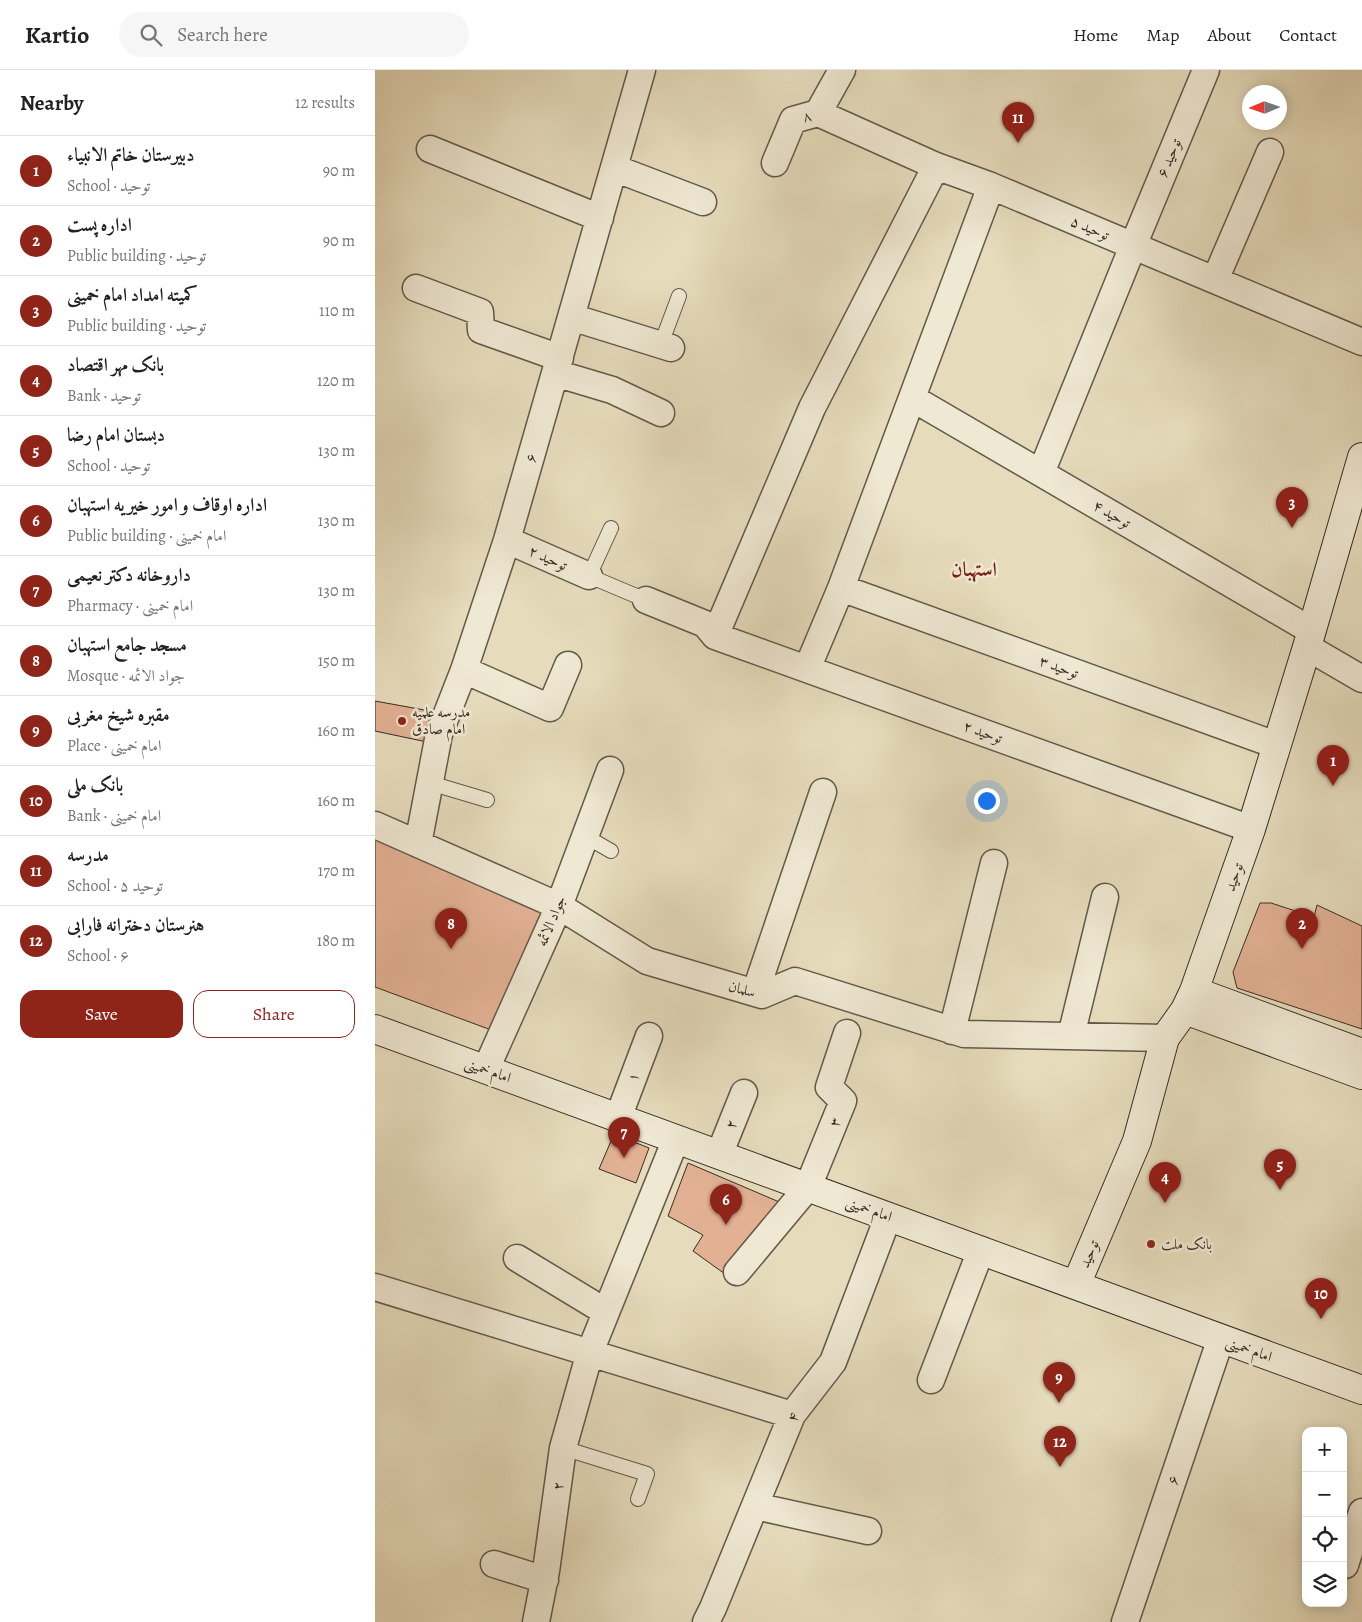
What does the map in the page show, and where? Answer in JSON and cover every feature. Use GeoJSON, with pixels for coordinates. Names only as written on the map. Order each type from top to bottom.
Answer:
{"type":"FeatureCollection","features":[{"type":"Feature","properties":{"kind":"street","name":"۶"},"geometry":{"type":"LineString","coordinates":[[418,844],[439,734],[464,670],[507,540],[642,70]]}},
{"type":"Feature","properties":{"kind":"street","name":"۸"},"geometry":{"type":"LineString","coordinates":[[775,163],[793,120],[818,113],[842,70]]}},
{"type":"Feature","properties":{"kind":"street","name":"توحید ۶"},"geometry":{"type":"LineString","coordinates":[[1041,473],[1206,70]]}},
{"type":"Feature","properties":{"kind":"street","name":"توحید ۵"},"geometry":{"type":"LineString","coordinates":[[818,113],[936,166],[991,186],[1362,342]]}},
{"type":"Feature","properties":{"kind":"street"},"geometry":{"type":"LineString","coordinates":[[430,149],[600,218]]}},
{"type":"Feature","properties":{"kind":"street"},"geometry":{"type":"LineString","coordinates":[[1215,280],[1270,152]]}},
{"type":"Feature","properties":{"kind":"street"},"geometry":{"type":"LineString","coordinates":[[647,600],[705,624],[715,636],[812,408],[936,166]]}},
{"type":"Feature","properties":{"kind":"street"},"geometry":{"type":"LineString","coordinates":[[614,168],[703,202]]}},
{"type":"Feature","properties":{"kind":"street"},"geometry":{"type":"LineString","coordinates":[[807,669],[841,588],[991,186]]}},
{"type":"Feature","properties":{"kind":"street"},"geometry":{"type":"LineString","coordinates":[[416,288],[480,312],[481,330],[661,413]]}},
{"type":"Feature","properties":{"kind":"street"},"geometry":{"type":"LineString","coordinates":[[571,317],[666,346]]}},
{"type":"Feature","properties":{"kind":"street","name":"توحید ۴"},"geometry":{"type":"LineString","coordinates":[[912,398],[1041,473],[1309,639],[1362,679]]}},
{"type":"Feature","properties":{"kind":"street","name":"توحید"},"geometry":{"type":"LineString","coordinates":[[1075,1285],[1137,1140],[1165,1038],[1189,1001],[1251,829],[1362,457]]}},
{"type":"Feature","properties":{"kind":"street","name":"توحید ۲"},"geometry":{"type":"LineString","coordinates":[[507,540],[589,576]]}},
{"type":"Feature","properties":{"kind":"street","name":"توحید ۳"},"geometry":{"type":"LineString","coordinates":[[841,588],[1277,745]]}},
{"type":"Feature","properties":{"kind":"street","name":"توحید ۲"},"geometry":{"type":"LineString","coordinates":[[715,636],[1251,829]]}},
{"type":"Feature","properties":{"kind":"street"},"geometry":{"type":"LineString","coordinates":[[464,670],[550,708],[568,665]]}},
{"type":"Feature","properties":{"kind":"street","name":"جواد الائمه"},"geometry":{"type":"LineString","coordinates":[[485,1069],[559,906],[609,770]]}},
{"type":"Feature","properties":{"kind":"street"},"geometry":{"type":"LineString","coordinates":[[755,993],[823,792]]}},
{"type":"Feature","properties":{"kind":"street","name":"سلمان"},"geometry":{"type":"LineString","coordinates":[[375,825],[559,906],[647,961],[762,995],[795,981],[964,1034],[1165,1038]]}},
{"type":"Feature","properties":{"kind":"street"},"geometry":{"type":"LineString","coordinates":[[952,1031],[994,863]]}},
{"type":"Feature","properties":{"kind":"street"},"geometry":{"type":"LineString","coordinates":[[1071,1036],[1105,897]]}},
{"type":"Feature","properties":{"kind":"street"},"geometry":{"type":"LineString","coordinates":[[1189,1001],[1362,1053]]}},
{"type":"Feature","properties":{"kind":"street"},"geometry":{"type":"LineString","coordinates":[[1189,1001],[1362,1075]]}},
{"type":"Feature","properties":{"kind":"street","name":"امام خمینی"},"geometry":{"type":"LineString","coordinates":[[375,1029],[1362,1390]]}},
{"type":"Feature","properties":{"kind":"street","name":"۳"},"geometry":{"type":"LineString","coordinates":[[808,1187],[843,1101],[829,1087],[847,1033]]}},
{"type":"Feature","properties":{"kind":"street","name":"۱"},"geometry":{"type":"LineString","coordinates":[[618,1118],[649,1036]]}},
{"type":"Feature","properties":{"kind":"street","name":"۲"},"geometry":{"type":"LineString","coordinates":[[719,1155],[744,1093]]}},
{"type":"Feature","properties":{"kind":"street","name":"۲"},"geometry":{"type":"LineString","coordinates":[[536,1622],[545,1580],[563,1448],[590,1352],[676,1139]]}},
{"type":"Feature","properties":{"kind":"street"},"geometry":{"type":"LineString","coordinates":[[737,1272],[808,1187]]}},
{"type":"Feature","properties":{"kind":"street","name":"۴"},"geometry":{"type":"LineString","coordinates":[[706,1622],[792,1415],[833,1362],[888,1217]]}},
{"type":"Feature","properties":{"kind":"street"},"geometry":{"type":"LineString","coordinates":[[931,1380],[981,1250]]}},
{"type":"Feature","properties":{"kind":"street"},"geometry":{"type":"LineString","coordinates":[[517,1258],[606,1312]]}},
{"type":"Feature","properties":{"kind":"street"},"geometry":{"type":"LineString","coordinates":[[375,1287],[792,1415]]}},
{"type":"Feature","properties":{"kind":"street","name":"۶"},"geometry":{"type":"LineString","coordinates":[[1125,1622],[1221,1338]]}},
{"type":"Feature","properties":{"kind":"street"},"geometry":{"type":"LineString","coordinates":[[755,1506],[868,1531]]}},
{"type":"Feature","properties":{"kind":"street"},"geometry":{"type":"LineString","coordinates":[[1346,1562],[1362,1512]]}},
{"type":"Feature","properties":{"kind":"street"},"geometry":{"type":"LineString","coordinates":[[494,1564],[545,1580]]}},
{"type":"Feature","properties":{"kind":"lane"},"geometry":{"type":"LineString","coordinates":[[666,346],[679,296]]}},
{"type":"Feature","properties":{"kind":"lane"},"geometry":{"type":"LineString","coordinates":[[611,528],[589,576],[647,600]]}},
{"type":"Feature","properties":{"kind":"lane"},"geometry":{"type":"LineString","coordinates":[[430,783],[487,800]]}},
{"type":"Feature","properties":{"kind":"lane"},"geometry":{"type":"LineString","coordinates":[[585,836],[611,851]]}},
{"type":"Feature","properties":{"kind":"lane"},"geometry":{"type":"LineString","coordinates":[[563,1448],[647,1474],[638,1499]]}},
{"type":"Feature","properties":{"kind":"building","name":"مدرسه علمیه امام صادق"},"geometry":{"type":"Polygon","coordinates":[[[375,701],[430,711],[427,742],[375,731],[375,701]]]}},
{"type":"Feature","properties":{"kind":"building"},"geometry":{"type":"Polygon","coordinates":[[[375,837],[544,911],[494,1031],[375,987],[375,837]]]}},
{"type":"Feature","properties":{"kind":"building"},"geometry":{"type":"Polygon","coordinates":[[[1260,903],[1271,903],[1314,917],[1317,905],[1362,926],[1362,1029],[1237,988],[1233,972],[1260,903]]]}},
{"type":"Feature","properties":{"kind":"building"},"geometry":{"type":"Polygon","coordinates":[[[614,1134],[649,1148],[636,1183],[599,1169],[614,1134]]]}},
{"type":"Feature","properties":{"kind":"building"},"geometry":{"type":"Polygon","coordinates":[[[688,1163],[784,1204],[725,1274],[693,1251],[703,1235],[668,1216],[688,1163]]]}},
{"type":"Feature","properties":{"kind":"place","name":"مدرسه"},"geometry":{"type":"Point","coordinates":[1018,143]}},
{"type":"Feature","properties":{"kind":"place","name":"کمیته امداد امام خمینی"},"geometry":{"type":"Point","coordinates":[1292,528]}},
{"type":"Feature","properties":{"kind":"place","name":"مدرسه علمیه امام صادق"},"geometry":{"type":"Point","coordinates":[402,721]}},
{"type":"Feature","properties":{"kind":"place","name":"دبیرستان خاتم الانبیاء"},"geometry":{"type":"Point","coordinates":[1333,786]}},
{"type":"Feature","properties":{"kind":"place","name":"مسجد جامع استهبان"},"geometry":{"type":"Point","coordinates":[451,949]}},
{"type":"Feature","properties":{"kind":"place","name":"اداره پست"},"geometry":{"type":"Point","coordinates":[1302,949]}},
{"type":"Feature","properties":{"kind":"place","name":"داروخانه دکتر نعیمی"},"geometry":{"type":"Point","coordinates":[624,1158]}},
{"type":"Feature","properties":{"kind":"place","name":"دبستان امام رضا"},"geometry":{"type":"Point","coordinates":[1280,1190]}},
{"type":"Feature","properties":{"kind":"place","name":"بانک مهر اقتصاد"},"geometry":{"type":"Point","coordinates":[1165,1203]}},
{"type":"Feature","properties":{"kind":"place","name":"اداره اوقاف و امور خیریه استهبان"},"geometry":{"type":"Point","coordinates":[726,1225]}},
{"type":"Feature","properties":{"kind":"place","name":"بانک ملت"},"geometry":{"type":"Point","coordinates":[1151,1244]}},
{"type":"Feature","properties":{"kind":"place","name":"بانک ملی"},"geometry":{"type":"Point","coordinates":[1321,1319]}},
{"type":"Feature","properties":{"kind":"place","name":"مقبره شیخ مغربی"},"geometry":{"type":"Point","coordinates":[1059,1403]}},
{"type":"Feature","properties":{"kind":"place","name":"هنرستان دخترانه فارابی"},"geometry":{"type":"Point","coordinates":[1060,1467]}},
{"type":"Feature","properties":{"kind":"district","name":"استهبان"},"geometry":{"type":"Point","coordinates":[974,569]}}]}
